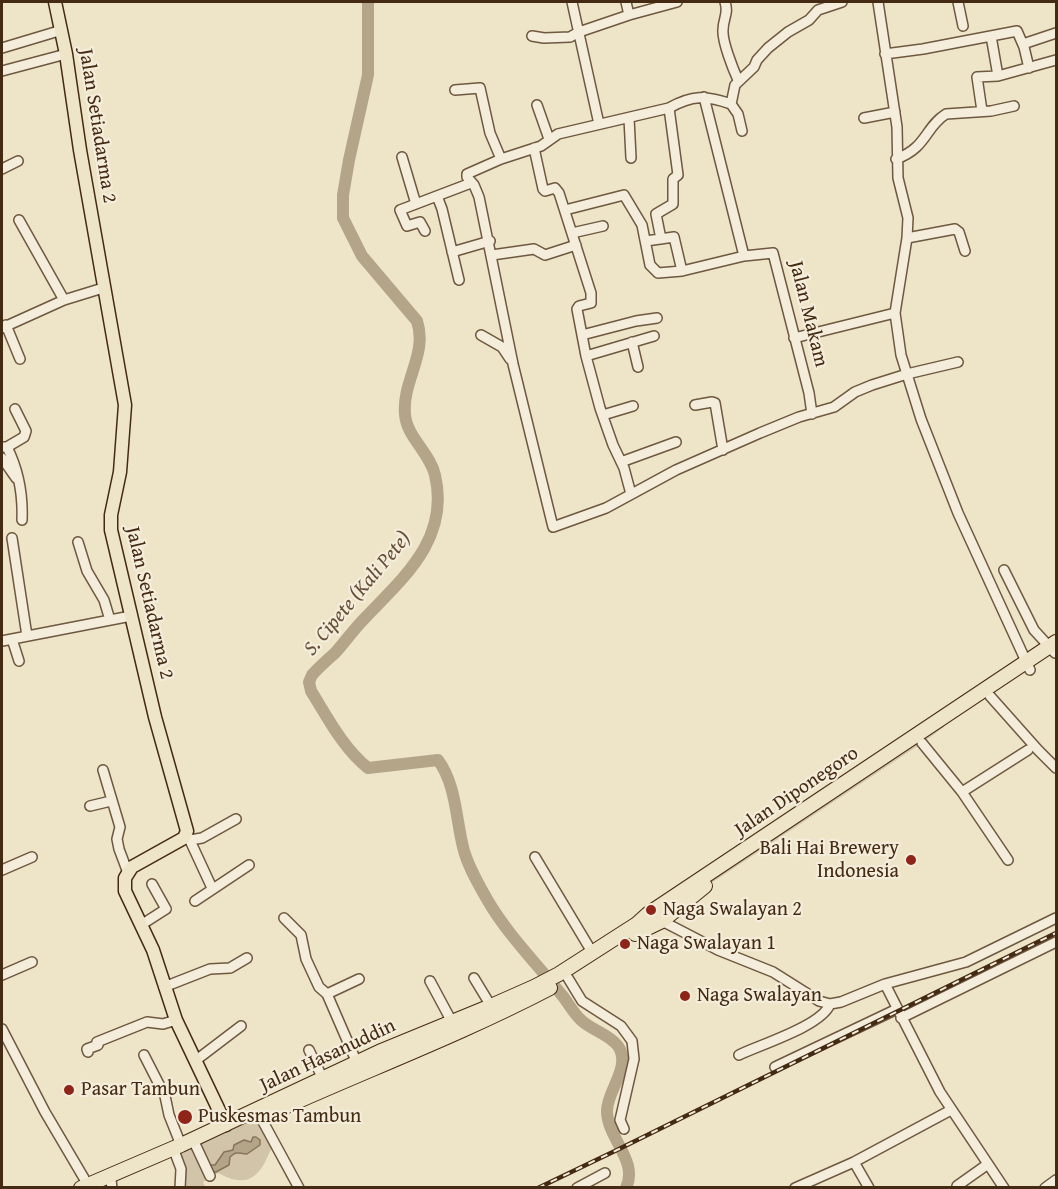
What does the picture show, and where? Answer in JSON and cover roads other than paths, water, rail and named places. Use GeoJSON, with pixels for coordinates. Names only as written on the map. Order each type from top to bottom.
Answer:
{"type":"FeatureCollection","features":[{"type":"Feature","properties":{"kind":"highway","name":"Jalan Diponegoro"},"geometry":{"type":"LineString","coordinates":[[658,916],[1054,649]]}},
{"type":"Feature","properties":{"kind":"highway","name":"Jalan Diponegoro"},"geometry":{"type":"LineString","coordinates":[[564,977],[922,743],[990,696],[1028,666]]}},
{"type":"Feature","properties":{"kind":"highway","name":"Jalan Hasanuddin"},"geometry":{"type":"LineString","coordinates":[[98,1185],[261,1118],[564,977]]}},
{"type":"Feature","properties":{"kind":"highway","name":"Jalan Hasanuddin"},"geometry":{"type":"LineString","coordinates":[[98,1185],[184,1148],[226,1125],[357,1063],[491,1006],[533,992]]}},
{"type":"Feature","properties":{"kind":"main road","name":"Jalan Setiadarma 2"},"geometry":{"type":"LineString","coordinates":[[55,2],[62,30],[103,288],[125,405],[120,472],[111,524],[155,717],[188,837]]}},
{"type":"Feature","properties":{"kind":"main road"},"geometry":{"type":"LineString","coordinates":[[188,837],[142,859],[128,873],[125,891],[153,950],[176,1020],[226,1125]]}},
{"type":"Feature","properties":{"kind":"street"},"geometry":{"type":"LineString","coordinates":[[572,2],[599,124]]}},
{"type":"Feature","properties":{"kind":"street"},"geometry":{"type":"LineString","coordinates":[[626,2],[629,15]]}},
{"type":"Feature","properties":{"kind":"street"},"geometry":{"type":"LineString","coordinates":[[532,36],[565,38],[629,15],[677,2]]}},
{"type":"Feature","properties":{"kind":"street"},"geometry":{"type":"LineString","coordinates":[[725,2],[727,15],[722,29],[738,80]]}},
{"type":"Feature","properties":{"kind":"street"},"geometry":{"type":"LineString","coordinates":[[742,131],[738,114],[731,104],[732,91],[738,80],[754,67],[768,48],[788,32],[809,20],[818,10],[842,2]]}},
{"type":"Feature","properties":{"kind":"street"},"geometry":{"type":"LineString","coordinates":[[878,2],[897,127],[898,178],[908,218],[896,313],[901,355],[921,418],[958,513],[1028,666]]}},
{"type":"Feature","properties":{"kind":"street"},"geometry":{"type":"LineString","coordinates":[[958,2],[963,26]]}},
{"type":"Feature","properties":{"kind":"street"},"geometry":{"type":"LineString","coordinates":[[2,48],[62,30]]}},
{"type":"Feature","properties":{"kind":"street"},"geometry":{"type":"LineString","coordinates":[[885,54],[1018,31],[1029,68]]}},
{"type":"Feature","properties":{"kind":"street"},"geometry":{"type":"LineString","coordinates":[[1023,44],[1056,33]]}},
{"type":"Feature","properties":{"kind":"street"},"geometry":{"type":"LineString","coordinates":[[991,36],[998,76]]}},
{"type":"Feature","properties":{"kind":"street"},"geometry":{"type":"LineString","coordinates":[[2,71],[66,54]]}},
{"type":"Feature","properties":{"kind":"street"},"geometry":{"type":"LineString","coordinates":[[982,111],[977,77],[998,76],[1056,60]]}},
{"type":"Feature","properties":{"kind":"street"},"geometry":{"type":"LineString","coordinates":[[454,90],[480,88],[490,133],[501,159]]}},
{"type":"Feature","properties":{"kind":"street"},"geometry":{"type":"LineString","coordinates":[[731,104],[696,97],[682,100],[669,108],[558,134],[541,146],[469,171],[467,177],[474,185],[479,197],[490,242],[513,364],[553,527],[597,512],[676,470],[770,429],[834,406],[855,392],[872,385],[958,362]]}},
{"type":"Feature","properties":{"kind":"street"},"geometry":{"type":"LineString","coordinates":[[704,98],[744,256]]}},
{"type":"Feature","properties":{"kind":"street"},"geometry":{"type":"LineString","coordinates":[[537,105],[549,139]]}},
{"type":"Feature","properties":{"kind":"street"},"geometry":{"type":"LineString","coordinates":[[896,159],[918,147],[940,118],[946,114],[1014,106]]}},
{"type":"Feature","properties":{"kind":"street"},"geometry":{"type":"LineString","coordinates":[[661,239],[656,214],[673,204],[673,179],[678,175],[669,108]]}},
{"type":"Feature","properties":{"kind":"street"},"geometry":{"type":"LineString","coordinates":[[864,118],[894,111]]}},
{"type":"Feature","properties":{"kind":"street"},"geometry":{"type":"LineString","coordinates":[[629,118],[631,158]]}},
{"type":"Feature","properties":{"kind":"street"},"geometry":{"type":"LineString","coordinates":[[534,148],[543,189],[545,191],[555,188],[558,190],[592,301],[577,309],[586,356],[603,415],[631,494]]}},
{"type":"Feature","properties":{"kind":"street"},"geometry":{"type":"LineString","coordinates":[[402,157],[416,204]]}},
{"type":"Feature","properties":{"kind":"street"},"geometry":{"type":"LineString","coordinates":[[2,169],[18,161]]}},
{"type":"Feature","properties":{"kind":"street"},"geometry":{"type":"LineString","coordinates":[[425,231],[420,222],[407,226],[400,210],[471,183]]}},
{"type":"Feature","properties":{"kind":"street"},"geometry":{"type":"LineString","coordinates":[[565,210],[622,194],[627,198],[639,220],[646,241],[675,238],[682,271]]}},
{"type":"Feature","properties":{"kind":"street"},"geometry":{"type":"LineString","coordinates":[[437,196],[459,280]]}},
{"type":"Feature","properties":{"kind":"street"},"geometry":{"type":"LineString","coordinates":[[18,219],[64,300]]}},
{"type":"Feature","properties":{"kind":"street"},"geometry":{"type":"LineString","coordinates":[[572,233],[603,226]]}},
{"type":"Feature","properties":{"kind":"street"},"geometry":{"type":"LineString","coordinates":[[907,238],[955,229],[959,232],[965,251]]}},
{"type":"Feature","properties":{"kind":"street","name":"Jalan Makam"},"geometry":{"type":"LineString","coordinates":[[646,241],[650,265],[654,271],[662,274],[744,256],[771,252],[774,254],[809,393],[812,414]]}},
{"type":"Feature","properties":{"kind":"street"},"geometry":{"type":"LineString","coordinates":[[452,252],[490,242]]}},
{"type":"Feature","properties":{"kind":"street"},"geometry":{"type":"LineString","coordinates":[[492,255],[534,249],[545,255],[576,244]]}},
{"type":"Feature","properties":{"kind":"street"},"geometry":{"type":"LineString","coordinates":[[20,359],[4,327],[64,300],[103,288]]}},
{"type":"Feature","properties":{"kind":"street"},"geometry":{"type":"LineString","coordinates":[[794,338],[896,313]]}},
{"type":"Feature","properties":{"kind":"street"},"geometry":{"type":"LineString","coordinates":[[582,334],[657,318]]}},
{"type":"Feature","properties":{"kind":"street"},"geometry":{"type":"LineString","coordinates":[[482,335],[502,347],[513,364]]}},
{"type":"Feature","properties":{"kind":"street"},"geometry":{"type":"LineString","coordinates":[[586,356],[654,336]]}},
{"type":"Feature","properties":{"kind":"street"},"geometry":{"type":"LineString","coordinates":[[632,342],[638,367]]}},
{"type":"Feature","properties":{"kind":"street"},"geometry":{"type":"LineString","coordinates":[[695,405],[715,403],[723,450]]}},
{"type":"Feature","properties":{"kind":"street"},"geometry":{"type":"LineString","coordinates":[[603,415],[633,406]]}},
{"type":"Feature","properties":{"kind":"street"},"geometry":{"type":"LineString","coordinates":[[15,409],[26,431],[24,437],[4,447],[14,460],[22,499],[22,520]]}},
{"type":"Feature","properties":{"kind":"street"},"geometry":{"type":"LineString","coordinates":[[621,462],[676,442]]}},
{"type":"Feature","properties":{"kind":"street"},"geometry":{"type":"LineString","coordinates":[[2,458],[18,481]]}},
{"type":"Feature","properties":{"kind":"street"},"geometry":{"type":"LineString","coordinates":[[12,538],[27,636]]}},
{"type":"Feature","properties":{"kind":"street"},"geometry":{"type":"LineString","coordinates":[[78,542],[87,571],[104,600],[110,620]]}},
{"type":"Feature","properties":{"kind":"street"},"geometry":{"type":"LineString","coordinates":[[1004,570],[1034,630],[1054,649]]}},
{"type":"Feature","properties":{"kind":"street"},"geometry":{"type":"LineString","coordinates":[[2,641],[131,616]]}},
{"type":"Feature","properties":{"kind":"street"},"geometry":{"type":"LineString","coordinates":[[12,639],[19,661]]}},
{"type":"Feature","properties":{"kind":"street"},"geometry":{"type":"LineString","coordinates":[[990,696],[1056,768]]}},
{"type":"Feature","properties":{"kind":"street"},"geometry":{"type":"LineString","coordinates":[[922,743],[962,792],[1008,860]]}},
{"type":"Feature","properties":{"kind":"street"},"geometry":{"type":"LineString","coordinates":[[962,792],[1028,750]]}},
{"type":"Feature","properties":{"kind":"street"},"geometry":{"type":"LineString","coordinates":[[103,770],[120,827],[117,839],[119,849],[128,873]]}},
{"type":"Feature","properties":{"kind":"street"},"geometry":{"type":"LineString","coordinates":[[90,806],[111,801]]}},
{"type":"Feature","properties":{"kind":"street"},"geometry":{"type":"LineString","coordinates":[[188,837],[198,839],[237,819]]}},
{"type":"Feature","properties":{"kind":"street"},"geometry":{"type":"LineString","coordinates":[[188,837],[212,888]]}},
{"type":"Feature","properties":{"kind":"street"},"geometry":{"type":"LineString","coordinates":[[2,870],[32,857]]}},
{"type":"Feature","properties":{"kind":"street"},"geometry":{"type":"LineString","coordinates":[[535,857],[595,956]]}},
{"type":"Feature","properties":{"kind":"street"},"geometry":{"type":"LineString","coordinates":[[195,901],[249,865]]}},
{"type":"Feature","properties":{"kind":"street"},"geometry":{"type":"LineString","coordinates":[[141,925],[166,909],[152,884]]}},
{"type":"Feature","properties":{"kind":"street"},"geometry":{"type":"LineString","coordinates":[[658,916],[718,950],[773,972],[819,1001],[830,1004],[841,1002],[885,984],[966,962],[1056,918]]}},
{"type":"Feature","properties":{"kind":"street"},"geometry":{"type":"LineString","coordinates":[[284,918],[301,935],[308,965],[319,987],[327,994],[357,1063]]}},
{"type":"Feature","properties":{"kind":"street"},"geometry":{"type":"LineString","coordinates":[[775,1067],[899,1014],[1056,942]]}},
{"type":"Feature","properties":{"kind":"street"},"geometry":{"type":"LineString","coordinates":[[164,987],[210,969],[230,968],[247,958]]}},
{"type":"Feature","properties":{"kind":"street"},"geometry":{"type":"LineString","coordinates":[[2,975],[32,962]]}},
{"type":"Feature","properties":{"kind":"street"},"geometry":{"type":"LineString","coordinates":[[564,977],[582,1001],[621,1026],[632,1041],[634,1059],[620,1120],[624,1129]]}},
{"type":"Feature","properties":{"kind":"street"},"geometry":{"type":"LineString","coordinates":[[474,978],[491,1006]]}},
{"type":"Feature","properties":{"kind":"street"},"geometry":{"type":"LineString","coordinates":[[327,994],[359,979]]}},
{"type":"Feature","properties":{"kind":"street"},"geometry":{"type":"LineString","coordinates":[[430,981],[452,1022]]}},
{"type":"Feature","properties":{"kind":"street"},"geometry":{"type":"LineString","coordinates":[[885,984],[928,1070],[951,1110],[1004,1188]]}},
{"type":"Feature","properties":{"kind":"street"},"geometry":{"type":"LineString","coordinates":[[738,1055],[798,1030],[825,1012],[830,1004]]}},
{"type":"Feature","properties":{"kind":"street"},"geometry":{"type":"LineString","coordinates":[[88,1052],[87,1049],[98,1045],[97,1042],[147,1022],[163,1024],[176,1020]]}},
{"type":"Feature","properties":{"kind":"street"},"geometry":{"type":"LineString","coordinates":[[195,1061],[241,1026]]}},
{"type":"Feature","properties":{"kind":"street"},"geometry":{"type":"LineString","coordinates":[[2,1029],[45,1112],[98,1185]]}},
{"type":"Feature","properties":{"kind":"street"},"geometry":{"type":"LineString","coordinates":[[309,1050],[323,1079]]}},
{"type":"Feature","properties":{"kind":"street"},"geometry":{"type":"LineString","coordinates":[[144,1055],[165,1096],[169,1115],[184,1148],[210,1176]]}},
{"type":"Feature","properties":{"kind":"street"},"geometry":{"type":"LineString","coordinates":[[795,1188],[854,1162],[951,1110]]}},
{"type":"Feature","properties":{"kind":"street"},"geometry":{"type":"LineString","coordinates":[[261,1118],[299,1188]]}},
{"type":"Feature","properties":{"kind":"street"},"geometry":{"type":"LineString","coordinates":[[180,1188],[184,1148]]}},
{"type":"Feature","properties":{"kind":"street"},"geometry":{"type":"LineString","coordinates":[[854,1162],[869,1188]]}},
{"type":"Feature","properties":{"kind":"street"},"geometry":{"type":"LineString","coordinates":[[957,1186],[988,1164]]}},
{"type":"Feature","properties":{"kind":"street"},"geometry":{"type":"LineString","coordinates":[[577,1188],[605,1173]]}},
{"type":"Feature","properties":{"kind":"street"},"geometry":{"type":"LineString","coordinates":[[818,1178],[824,1188]]}},
{"type":"Feature","properties":{"kind":"street"},"geometry":{"type":"LineString","coordinates":[[1045,1188],[1056,1180]]}},
{"type":"Feature","properties":{"kind":"waterway","name":"S. Cipete (Kali Pete)"},"geometry":{"type":"LineString","coordinates":[[368,2],[368,75],[349,160],[343,195],[343,218],[362,256],[417,321],[420,333],[419,345],[407,390],[405,414],[409,430],[432,467],[438,498],[436,519],[430,538],[420,555],[408,572],[335,653],[312,675],[309,682],[311,691],[336,732],[368,768],[438,760],[449,780],[465,854],[496,914],[578,1017],[618,1046],[622,1054],[621,1070],[607,1111],[608,1121],[629,1168],[626,1188]]}},
{"type":"Feature","properties":{"kind":"railway"},"geometry":{"type":"LineString","coordinates":[[538,1188],[1056,933]]}},
{"type":"Feature","properties":{"kind":"place","name":"Bali Hai Brewery Indonesia"},"geometry":{"type":"Point","coordinates":[911,860]}},
{"type":"Feature","properties":{"kind":"place","name":"Naga Swalayan 2"},"geometry":{"type":"Point","coordinates":[651,910]}},
{"type":"Feature","properties":{"kind":"place","name":"Naga Swalayan 1"},"geometry":{"type":"Point","coordinates":[625,944]}},
{"type":"Feature","properties":{"kind":"place","name":"Naga Swalayan"},"geometry":{"type":"Point","coordinates":[685,996]}},
{"type":"Feature","properties":{"kind":"place","name":"Pasar Tambun"},"geometry":{"type":"Point","coordinates":[69,1090]}},
{"type":"Feature","properties":{"kind":"place","name":"Puskesmas Tambun"},"geometry":{"type":"Point","coordinates":[185,1117]}}]}
